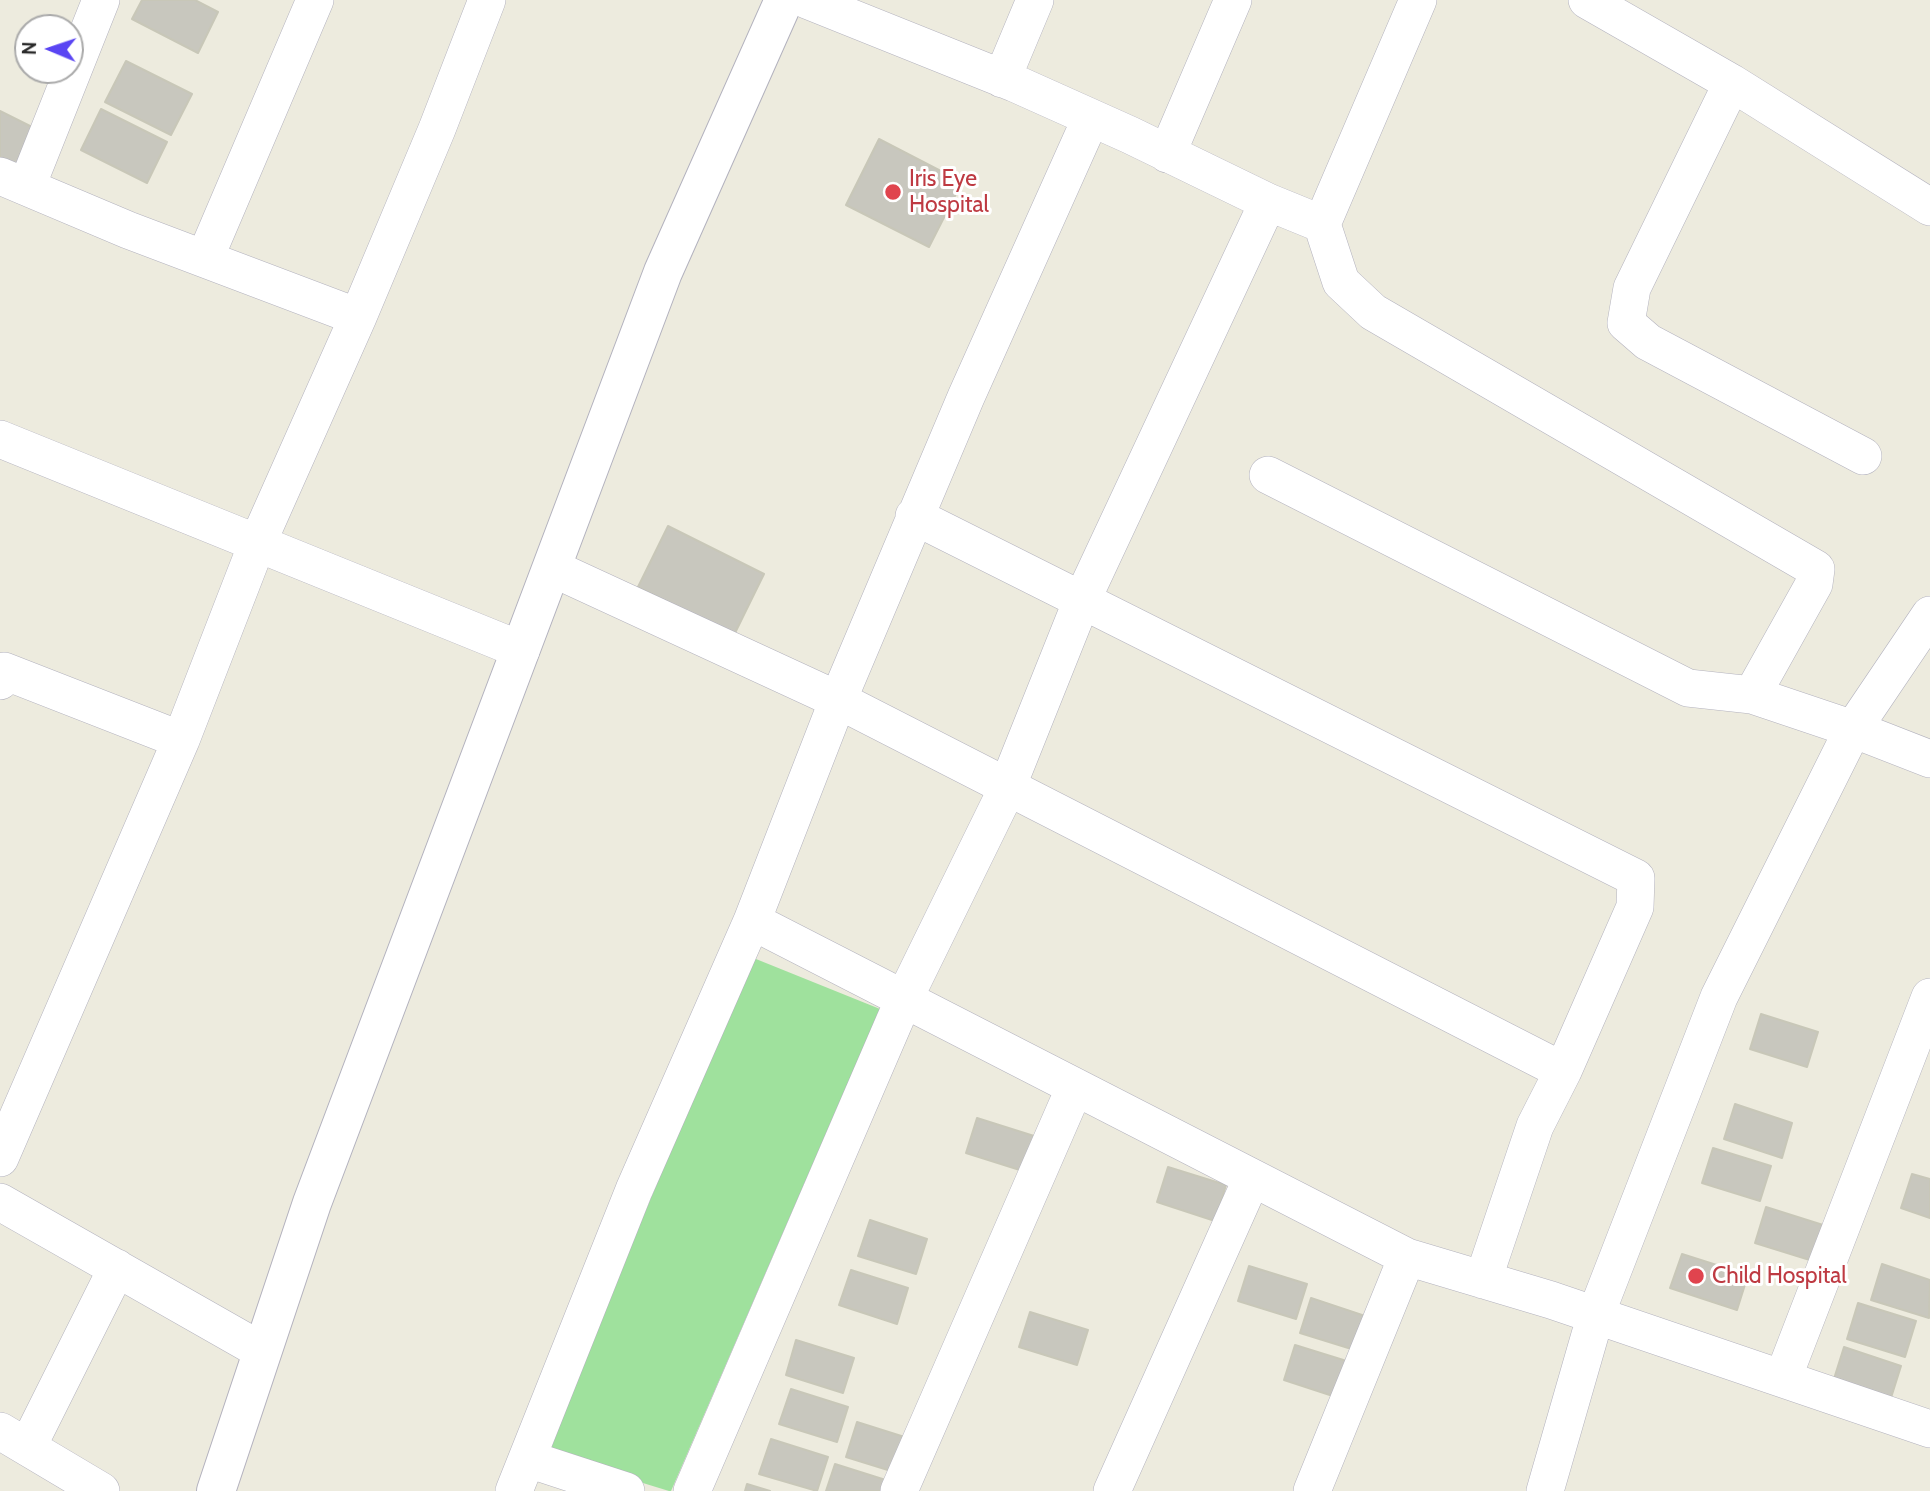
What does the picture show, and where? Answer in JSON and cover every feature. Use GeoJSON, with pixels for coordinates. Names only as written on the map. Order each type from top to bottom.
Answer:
{"type":"FeatureCollection","features":[{"type":"Feature","properties":{"kind":"street"},"geometry":{"type":"LineString","coordinates":[[101,0],[13,181],[128,230],[358,317]]}},
{"type":"Feature","properties":{"kind":"street"},"geometry":{"type":"LineString","coordinates":[[205,258],[316,0]]}},
{"type":"Feature","properties":{"kind":"street"},"geometry":{"type":"LineString","coordinates":[[0,1158],[181,740],[257,544],[358,317],[437,129],[487,0]]}},
{"type":"Feature","properties":{"kind":"street"},"geometry":{"type":"LineString","coordinates":[[216,1491],[312,1203],[663,272],[784,0]]}},
{"type":"Feature","properties":{"kind":"street"},"geometry":{"type":"LineString","coordinates":[[807,0],[1002,79],[1268,202],[1322,224]]}},
{"type":"Feature","properties":{"kind":"street"},"geometry":{"type":"LineString","coordinates":[[1002,79],[1035,0]]}},
{"type":"Feature","properties":{"kind":"street"},"geometry":{"type":"LineString","coordinates":[[1167,153],[1233,0]]}},
{"type":"Feature","properties":{"kind":"street"},"geometry":{"type":"LineString","coordinates":[[1418,0],[1322,224],[1341,282],[1373,312],[1816,569],[1814,584],[1752,695]]}},
{"type":"Feature","properties":{"kind":"street"},"geometry":{"type":"LineString","coordinates":[[1587,0],[1732,83],[1930,207]]}},
{"type":"Feature","properties":{"kind":"street"},"geometry":{"type":"LineString","coordinates":[[1732,83],[1632,288],[1626,323],[1648,342],[1863,456]]}},
{"type":"Feature","properties":{"kind":"street"},"geometry":{"type":"LineString","coordinates":[[626,1491],[521,1475],[634,1190],[752,921],[838,700],[914,516],[1091,118]]}},
{"type":"Feature","properties":{"kind":"street"},"geometry":{"type":"LineString","coordinates":[[692,1491],[904,999],[1007,787],[1082,600],[1268,202]]}},
{"type":"Feature","properties":{"kind":"street"},"geometry":{"type":"LineString","coordinates":[[0,439],[521,650]]}},
{"type":"Feature","properties":{"kind":"street"},"geometry":{"type":"LineString","coordinates":[[1268,475],[1688,688],[1752,695],[1853,729],[1930,759]]}},
{"type":"Feature","properties":{"kind":"street"},"geometry":{"type":"LineString","coordinates":[[914,516],[1636,878],[1635,907],[1563,1071],[1535,1126],[1483,1280]]}},
{"type":"Feature","properties":{"kind":"street"},"geometry":{"type":"LineString","coordinates":[[552,568],[838,700],[1563,1071]]}},
{"type":"Feature","properties":{"kind":"street"},"geometry":{"type":"LineString","coordinates":[[1545,1491],[1596,1314],[1719,997],[1853,729],[1930,615]]}},
{"type":"Feature","properties":{"kind":"street"},"geometry":{"type":"LineString","coordinates":[[1,674],[181,740]]}},
{"type":"Feature","properties":{"kind":"street"},"geometry":{"type":"LineString","coordinates":[[752,921],[1407,1257],[1596,1314],[1930,1429]]}},
{"type":"Feature","properties":{"kind":"street"},"geometry":{"type":"LineString","coordinates":[[1783,1378],[1930,997]]}},
{"type":"Feature","properties":{"kind":"street"},"geometry":{"type":"LineString","coordinates":[[900,1491],[1075,1087]]}},
{"type":"Feature","properties":{"kind":"street"},"geometry":{"type":"LineString","coordinates":[[1112,1491],[1252,1178]]}},
{"type":"Feature","properties":{"kind":"street"},"geometry":{"type":"LineString","coordinates":[[0,1202],[262,1351]]}},
{"type":"Feature","properties":{"kind":"street"},"geometry":{"type":"LineString","coordinates":[[1312,1491],[1407,1257]]}},
{"type":"Feature","properties":{"kind":"street"},"geometry":{"type":"LineString","coordinates":[[102,1491],[14,1438],[117,1268]]}},
{"type":"Feature","properties":{"kind":"green space"},"geometry":{"type":"Polygon","coordinates":[[[751,957],[880,1009],[669,1491],[545,1453],[751,957]]]}},
{"type":"Feature","properties":{"kind":"building"},"geometry":{"type":"Polygon","coordinates":[[[142,0],[195,0],[218,12],[198,53],[132,19],[142,0]]]}},
{"type":"Feature","properties":{"kind":"building"},"geometry":{"type":"Polygon","coordinates":[[[126,61],[192,94],[171,135],[105,102],[126,61]]]}},
{"type":"Feature","properties":{"kind":"building"},"geometry":{"type":"Polygon","coordinates":[[[101,109],[167,142],[147,183],[81,150],[101,109]]]}},
{"type":"Feature","properties":{"kind":"building"},"geometry":{"type":"Polygon","coordinates":[[[0,111],[42,132],[21,173],[0,163],[0,111]]]}},
{"type":"Feature","properties":{"kind":"building"},"geometry":{"type":"Polygon","coordinates":[[[879,139],[962,182],[929,247],[846,205],[879,139]]]}},
{"type":"Feature","properties":{"kind":"building"},"geometry":{"type":"Polygon","coordinates":[[[668,526],[764,574],[734,635],[638,587],[668,526]]]}},
{"type":"Feature","properties":{"kind":"building"},"geometry":{"type":"Polygon","coordinates":[[[1761,1014],[1818,1032],[1807,1067],[1750,1049],[1761,1014]]]}},
{"type":"Feature","properties":{"kind":"building"},"geometry":{"type":"Polygon","coordinates":[[[1735,1104],[1792,1123],[1782,1158],[1724,1139],[1735,1104]]]}},
{"type":"Feature","properties":{"kind":"building"},"geometry":{"type":"Polygon","coordinates":[[[977,1118],[1034,1136],[1023,1171],[966,1153],[977,1118]]]}},
{"type":"Feature","properties":{"kind":"building"},"geometry":{"type":"Polygon","coordinates":[[[1713,1148],[1771,1166],[1760,1201],[1702,1183],[1713,1148]]]}},
{"type":"Feature","properties":{"kind":"building"},"geometry":{"type":"Polygon","coordinates":[[[1168,1167],[1226,1185],[1215,1221],[1157,1202],[1168,1167]]]}},
{"type":"Feature","properties":{"kind":"building"},"geometry":{"type":"Polygon","coordinates":[[[1912,1174],[1930,1179],[1930,1218],[1901,1208],[1912,1174]]]}},
{"type":"Feature","properties":{"kind":"building"},"geometry":{"type":"Polygon","coordinates":[[[1766,1207],[1823,1225],[1813,1261],[1755,1243],[1766,1207]]]}},
{"type":"Feature","properties":{"kind":"building"},"geometry":{"type":"Polygon","coordinates":[[[870,1220],[927,1239],[916,1274],[858,1256],[870,1220]]]}},
{"type":"Feature","properties":{"kind":"building"},"geometry":{"type":"Polygon","coordinates":[[[1682,1254],[1748,1275],[1737,1310],[1670,1288],[1682,1254]]]}},
{"type":"Feature","properties":{"kind":"building"},"geometry":{"type":"Polygon","coordinates":[[[1882,1264],[1930,1280],[1929,1318],[1871,1300],[1882,1264]]]}},
{"type":"Feature","properties":{"kind":"building"},"geometry":{"type":"Polygon","coordinates":[[[1249,1266],[1307,1284],[1296,1319],[1238,1301],[1249,1266]]]}},
{"type":"Feature","properties":{"kind":"building"},"geometry":{"type":"Polygon","coordinates":[[[851,1270],[908,1288],[897,1324],[839,1305],[851,1270]]]}},
{"type":"Feature","properties":{"kind":"building"},"geometry":{"type":"Polygon","coordinates":[[[1311,1298],[1368,1317],[1358,1351],[1300,1333],[1311,1298]]]}},
{"type":"Feature","properties":{"kind":"building"},"geometry":{"type":"Polygon","coordinates":[[[1858,1303],[1916,1321],[1905,1357],[1847,1339],[1858,1303]]]}},
{"type":"Feature","properties":{"kind":"building"},"geometry":{"type":"Polygon","coordinates":[[[1030,1312],[1088,1330],[1077,1365],[1019,1347],[1030,1312]]]}},
{"type":"Feature","properties":{"kind":"building"},"geometry":{"type":"Polygon","coordinates":[[[796,1340],[854,1358],[843,1393],[786,1375],[796,1340]]]}},
{"type":"Feature","properties":{"kind":"building"},"geometry":{"type":"Polygon","coordinates":[[[1295,1345],[1353,1363],[1342,1399],[1284,1380],[1295,1345]]]}},
{"type":"Feature","properties":{"kind":"building"},"geometry":{"type":"Polygon","coordinates":[[[1844,1347],[1901,1366],[1890,1401],[1833,1382],[1844,1347]]]}},
{"type":"Feature","properties":{"kind":"building"},"geometry":{"type":"Polygon","coordinates":[[[791,1389],[848,1407],[837,1442],[779,1424],[791,1389]]]}},
{"type":"Feature","properties":{"kind":"building"},"geometry":{"type":"Polygon","coordinates":[[[857,1422],[914,1440],[904,1475],[846,1457],[857,1422]]]}},
{"type":"Feature","properties":{"kind":"building"},"geometry":{"type":"Polygon","coordinates":[[[771,1439],[828,1457],[817,1491],[759,1474],[771,1439]]]}},
{"type":"Feature","properties":{"kind":"building"},"geometry":{"type":"Polygon","coordinates":[[[835,1464],[892,1482],[889,1491],[826,1491],[835,1464]]]}},
{"type":"Feature","properties":{"kind":"building"},"geometry":{"type":"Polygon","coordinates":[[[747,1484],[770,1491],[745,1491],[747,1484]]]}},
{"type":"Feature","properties":{"kind":"place","name":"Iris Eye Hospital"},"geometry":{"type":"Point","coordinates":[893,192]}},
{"type":"Feature","properties":{"kind":"place","name":"Child Hospital"},"geometry":{"type":"Point","coordinates":[1696,1276]}}]}
